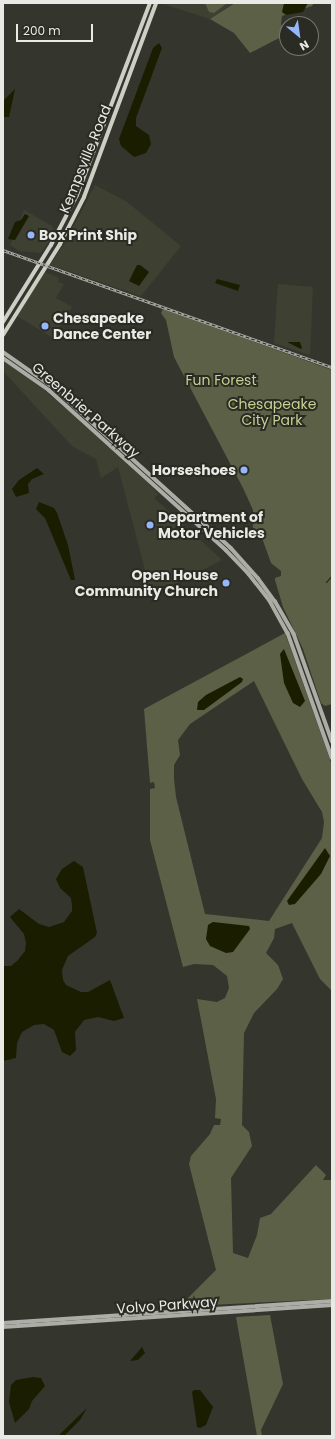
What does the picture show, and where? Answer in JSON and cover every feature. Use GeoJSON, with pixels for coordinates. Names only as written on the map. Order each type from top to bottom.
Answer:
{"type":"FeatureCollection","features":[{"type":"Feature","properties":{"kind":"main road","name":"Kempsville Road"},"geometry":{"type":"LineString","coordinates":[[3,322],[53,241],[77,195],[150,3]]}},
{"type":"Feature","properties":{"kind":"main road","name":"Kempsville Road"},"geometry":{"type":"LineString","coordinates":[[3,335],[60,244],[84,197],[156,3]]}},
{"type":"Feature","properties":{"kind":"main road","name":"Greenbrier Parkway"},"geometry":{"type":"LineString","coordinates":[[3,352],[53,387],[231,548],[258,578],[278,605],[296,638],[332,741]]}},
{"type":"Feature","properties":{"kind":"main road","name":"Greenbrier Parkway"},"geometry":{"type":"LineString","coordinates":[[3,358],[49,390],[223,547],[249,574],[270,601],[288,633],[332,757]]}},
{"type":"Feature","properties":{"kind":"main road","name":"Volvo Parkway"},"geometry":{"type":"LineString","coordinates":[[3,1323],[332,1301]]}},
{"type":"Feature","properties":{"kind":"main road","name":"Volvo Parkway"},"geometry":{"type":"LineString","coordinates":[[3,1327],[332,1305]]}},
{"type":"Feature","properties":{"kind":"shaded area"},"geometry":{"type":"Polygon","coordinates":[[[160,3],[234,3],[210,19],[160,3]]]}},
{"type":"Feature","properties":{"kind":"shaded area"},"geometry":{"type":"Polygon","coordinates":[[[284,3],[308,3],[303,12],[286,15],[282,12],[284,3]]]}},
{"type":"Feature","properties":{"kind":"shaded area"},"geometry":{"type":"Polygon","coordinates":[[[159,43],[162,48],[136,118],[136,126],[149,135],[151,144],[146,153],[134,157],[121,146],[119,139],[153,48],[159,43]]]}},
{"type":"Feature","properties":{"kind":"shaded area"},"geometry":{"type":"Polygon","coordinates":[[[15,89],[9,117],[3,117],[3,101],[15,89]]]}},
{"type":"Feature","properties":{"kind":"shaded area"},"geometry":{"type":"Polygon","coordinates":[[[95,185],[127,202],[181,246],[141,296],[50,265],[65,243],[95,185]]]}},
{"type":"Feature","properties":{"kind":"shaded area"},"geometry":{"type":"Polygon","coordinates":[[[24,210],[52,226],[55,232],[41,253],[19,251],[10,245],[24,210]]]}},
{"type":"Feature","properties":{"kind":"shaded area"},"geometry":{"type":"Polygon","coordinates":[[[25,214],[29,216],[15,240],[8,239],[15,222],[21,220],[25,214]]]}},
{"type":"Feature","properties":{"kind":"shaded area"},"geometry":{"type":"Polygon","coordinates":[[[137,265],[140,265],[149,272],[139,286],[129,281],[137,265]]]}},
{"type":"Feature","properties":{"kind":"shaded area"},"geometry":{"type":"Polygon","coordinates":[[[45,272],[59,278],[58,282],[64,284],[56,298],[72,307],[53,338],[17,316],[45,272]]]}},
{"type":"Feature","properties":{"kind":"shaded area"},"geometry":{"type":"Polygon","coordinates":[[[217,279],[240,285],[238,291],[215,283],[217,279]]]}},
{"type":"Feature","properties":{"kind":"shaded area"},"geometry":{"type":"Polygon","coordinates":[[[278,284],[313,287],[310,355],[274,343],[278,284]]]}},
{"type":"Feature","properties":{"kind":"shaded area"},"geometry":{"type":"Polygon","coordinates":[[[287,342],[300,342],[302,348],[301,349],[287,342]]]}},
{"type":"Feature","properties":{"kind":"shaded area"},"geometry":{"type":"Polygon","coordinates":[[[3,360],[32,379],[140,474],[158,494],[154,498],[221,559],[220,561],[152,596],[118,467],[101,478],[96,459],[72,446],[3,371],[3,360]]]}},
{"type":"Feature","properties":{"kind":"shaded area"},"geometry":{"type":"Polygon","coordinates":[[[37,468],[44,474],[32,479],[28,484],[29,493],[16,497],[12,489],[19,480],[37,468]]]}},
{"type":"Feature","properties":{"kind":"shaded area"},"geometry":{"type":"Polygon","coordinates":[[[39,502],[54,508],[57,513],[68,545],[75,580],[71,580],[45,518],[36,509],[39,502]]]}},
{"type":"Feature","properties":{"kind":"shaded area"},"geometry":{"type":"Polygon","coordinates":[[[284,649],[305,701],[300,707],[293,703],[284,683],[280,654],[284,649]]]}},
{"type":"Feature","properties":{"kind":"shaded area"},"geometry":{"type":"Polygon","coordinates":[[[240,677],[243,679],[242,682],[204,710],[197,710],[198,702],[206,695],[240,677]]]}},
{"type":"Feature","properties":{"kind":"shaded area"},"geometry":{"type":"Polygon","coordinates":[[[325,848],[330,856],[321,874],[295,904],[289,905],[287,901],[325,848]]]}},
{"type":"Feature","properties":{"kind":"shaded area"},"geometry":{"type":"Polygon","coordinates":[[[74,861],[83,867],[97,933],[95,937],[68,956],[62,970],[63,980],[66,985],[81,992],[88,992],[110,980],[124,1018],[114,1021],[98,1017],[84,1020],[75,1032],[76,1050],[70,1056],[62,1052],[54,1030],[44,1024],[34,1025],[22,1032],[17,1043],[16,1058],[3,1061],[3,966],[11,966],[18,960],[25,951],[26,943],[24,934],[10,917],[19,909],[39,924],[49,927],[64,922],[72,911],[71,898],[60,888],[56,879],[62,869],[74,861]]]}},
{"type":"Feature","properties":{"kind":"shaded area"},"geometry":{"type":"Polygon","coordinates":[[[213,922],[249,926],[250,929],[233,952],[226,953],[210,946],[206,939],[208,925],[213,922]]]}},
{"type":"Feature","properties":{"kind":"shaded area"},"geometry":{"type":"Polygon","coordinates":[[[142,1347],[145,1353],[138,1360],[130,1361],[142,1347]]]}},
{"type":"Feature","properties":{"kind":"shaded area"},"geometry":{"type":"Polygon","coordinates":[[[33,1377],[41,1378],[45,1386],[32,1401],[29,1409],[15,1423],[9,1402],[11,1385],[16,1380],[33,1377]]]}},
{"type":"Feature","properties":{"kind":"shaded area"},"geometry":{"type":"Polygon","coordinates":[[[194,1390],[200,1390],[213,1407],[206,1425],[200,1428],[197,1427],[192,1392],[194,1390]]]}},
{"type":"Feature","properties":{"kind":"shaded area"},"geometry":{"type":"Polygon","coordinates":[[[87,1408],[80,1420],[64,1436],[58,1436],[87,1408]]]}},
{"type":"Feature","properties":{"kind":"green space"},"geometry":{"type":"Polygon","coordinates":[[[205,3],[227,3],[214,13],[209,12],[205,3]]]}},
{"type":"Feature","properties":{"kind":"green space"},"geometry":{"type":"Polygon","coordinates":[[[235,3],[314,3],[312,6],[279,16],[279,38],[250,53],[234,33],[210,19],[235,3]]]}},
{"type":"Feature","properties":{"kind":"green space","name":"Chesapeake City Park"},"geometry":{"type":"Polygon","coordinates":[[[163,309],[332,370],[332,704],[325,706],[321,703],[303,649],[283,607],[275,580],[275,578],[281,576],[281,571],[271,563],[262,538],[253,530],[253,510],[243,488],[174,357],[166,320],[161,313],[163,309]]]}},
{"type":"Feature","properties":{"kind":"green space"},"geometry":{"type":"Polygon","coordinates":[[[285,633],[332,765],[332,991],[320,979],[292,923],[275,929],[274,938],[266,953],[278,965],[283,979],[277,989],[254,1013],[244,1033],[242,1125],[249,1132],[252,1146],[231,1178],[233,1253],[248,1258],[257,1235],[260,1218],[271,1214],[316,1165],[326,1175],[323,1180],[332,1180],[332,1299],[190,1306],[188,1298],[216,1270],[189,1164],[191,1156],[210,1134],[214,1125],[220,1125],[221,1119],[215,1118],[216,1099],[197,999],[217,1002],[225,998],[229,988],[227,976],[213,965],[194,964],[183,967],[150,840],[150,789],[155,788],[154,782],[150,783],[144,709],[285,633]],[[254,681],[190,724],[178,740],[180,755],[174,765],[176,797],[205,914],[269,921],[322,838],[324,822],[322,812],[302,779],[254,681]]]}},
{"type":"Feature","properties":{"kind":"green space"},"geometry":{"type":"Polygon","coordinates":[[[270,1315],[283,1384],[261,1430],[262,1436],[257,1436],[236,1317],[270,1315]]]}},
{"type":"Feature","properties":{"kind":"waterway"},"geometry":{"type":"LineString","coordinates":[[326,582],[332,575]]}},
{"type":"Feature","properties":{"kind":"railway"},"geometry":{"type":"LineString","coordinates":[[3,250],[332,367]]}},
{"type":"Feature","properties":{"kind":"place","name":"Box Print Ship"},"geometry":{"type":"Point","coordinates":[31,235]}},
{"type":"Feature","properties":{"kind":"place","name":"Chesapeake Dance Center"},"geometry":{"type":"Point","coordinates":[45,326]}},
{"type":"Feature","properties":{"kind":"place","name":"Horseshoes"},"geometry":{"type":"Point","coordinates":[244,470]}},
{"type":"Feature","properties":{"kind":"place","name":"Department of Motor Vehicles"},"geometry":{"type":"Point","coordinates":[150,525]}},
{"type":"Feature","properties":{"kind":"place","name":"Open House Community Church"},"geometry":{"type":"Point","coordinates":[226,583]}},
{"type":"Feature","properties":{"kind":"park label","name":"Fun Forest"},"geometry":{"type":"Point","coordinates":[221,380]}}]}
